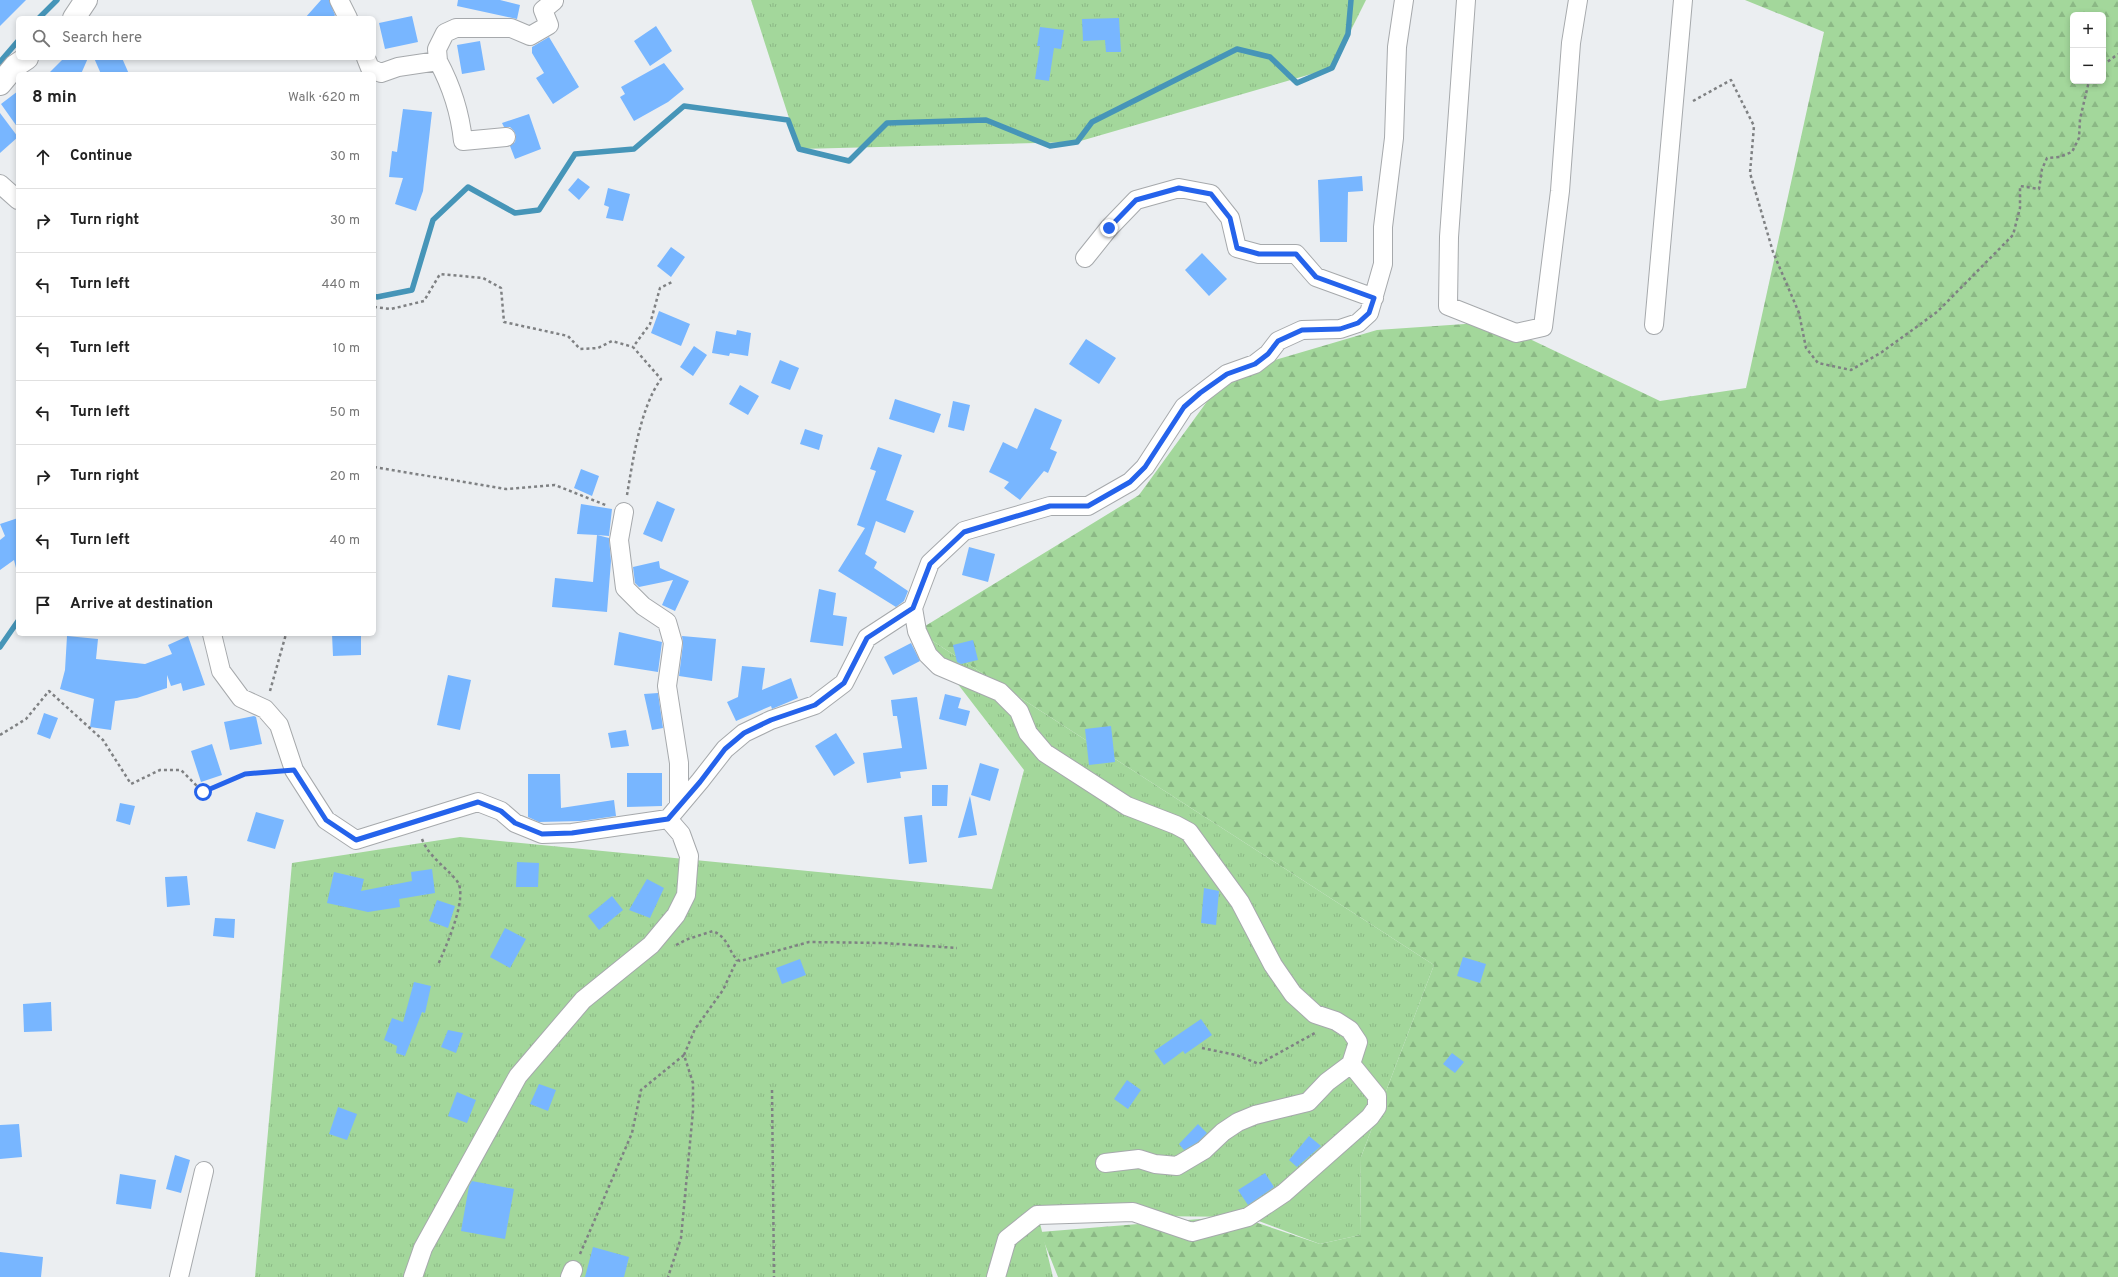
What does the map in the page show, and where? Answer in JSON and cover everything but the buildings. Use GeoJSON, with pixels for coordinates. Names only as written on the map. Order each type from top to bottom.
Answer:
{"type":"FeatureCollection","features":[{"type":"Feature","properties":{"kind":"street"},"geometry":{"type":"LineString","coordinates":[[75,16],[86,0]]}},
{"type":"Feature","properties":{"kind":"street"},"geometry":{"type":"LineString","coordinates":[[339,0],[347,16]]}},
{"type":"Feature","properties":{"kind":"street"},"geometry":{"type":"LineString","coordinates":[[1105,1163],[1139,1160],[1155,1164],[1177,1166],[1204,1150],[1223,1132],[1238,1122],[1255,1115],[1308,1102],[1327,1082],[1351,1064],[1358,1042],[1350,1030],[1336,1022],[1315,1014],[1293,994],[1273,965],[1240,902],[1189,832],[1176,825],[1127,806],[1045,752],[1028,733],[1019,711],[1000,692],[973,682],[939,666],[928,655],[917,631],[913,608],[930,564],[964,532],[1050,506],[1088,506],[1130,482],[1145,467],[1184,407],[1200,393],[1227,374],[1255,364],[1268,354],[1278,341],[1302,330],[1340,329],[1358,323],[1369,313],[1383,264],[1383,226],[1394,138],[1397,47],[1404,0]]}},
{"type":"Feature","properties":{"kind":"street"},"geometry":{"type":"LineString","coordinates":[[1466,0],[1449,237],[1448,306],[1516,333],[1544,326],[1560,192],[1571,43],[1578,0]]}},
{"type":"Feature","properties":{"kind":"street"},"geometry":{"type":"LineString","coordinates":[[1654,325],[1683,0]]}},
{"type":"Feature","properties":{"kind":"street"},"geometry":{"type":"LineString","coordinates":[[506,137],[463,141],[461,121],[452,88],[438,61],[437,49],[445,32],[456,28],[511,28],[530,36],[549,25],[542,10],[554,1]]}},
{"type":"Feature","properties":{"kind":"street"},"geometry":{"type":"LineString","coordinates":[[0,84],[16,66],[24,60]]}},
{"type":"Feature","properties":{"kind":"street"},"geometry":{"type":"LineString","coordinates":[[367,60],[370,68],[381,73],[398,67],[438,61]]}},
{"type":"Feature","properties":{"kind":"street"},"geometry":{"type":"LineString","coordinates":[[0,184],[16,198]]}},
{"type":"Feature","properties":{"kind":"street"},"geometry":{"type":"LineString","coordinates":[[1085,258],[1109,228],[1136,200],[1179,188],[1211,194],[1230,218],[1237,248],[1259,254],[1296,254],[1316,277],[1374,298]]}},
{"type":"Feature","properties":{"kind":"street"},"geometry":{"type":"LineString","coordinates":[[413,1277],[423,1248],[518,1076],[583,1000],[651,945],[676,915],[686,895],[689,856],[674,812],[679,763],[666,686],[673,643],[667,622],[643,606],[625,588],[619,540],[624,512]]}},
{"type":"Feature","properties":{"kind":"street"},"geometry":{"type":"LineString","coordinates":[[212,636],[221,671],[241,698],[265,709],[279,725],[294,770],[326,820],[356,840],[414,820],[478,802],[501,811],[515,823],[542,834],[572,833],[674,812],[725,749],[744,733],[771,720],[815,705],[844,683],[867,638],[913,608]]}},
{"type":"Feature","properties":{"kind":"street"},"geometry":{"type":"LineString","coordinates":[[996,1277],[1007,1239],[1038,1215],[1132,1212],[1192,1232],[1248,1217],[1284,1193],[1374,1112],[1377,1107],[1377,1096],[1351,1064]]}},
{"type":"Feature","properties":{"kind":"street"},"geometry":{"type":"LineString","coordinates":[[179,1277],[204,1171]]}},
{"type":"Feature","properties":{"kind":"path"},"geometry":{"type":"LineString","coordinates":[[2106,63],[2118,54]]}},
{"type":"Feature","properties":{"kind":"path"},"geometry":{"type":"LineString","coordinates":[[1674,111],[1731,80],[1754,126],[1750,173],[1773,252],[1799,313],[1806,348],[1818,363],[1851,370],[1882,352],[1937,312],[2013,235],[2020,208],[2020,186],[2039,189],[2042,168],[2048,158],[2059,157],[2072,152],[2079,138],[2080,119],[2088,84]]}},
{"type":"Feature","properties":{"kind":"path"},"geometry":{"type":"LineString","coordinates":[[376,307],[391,309],[424,300],[440,274],[483,278],[501,288],[504,322],[568,336],[580,349],[598,348],[612,341],[633,347],[661,379],[652,391],[633,455],[624,512],[555,485],[506,489],[376,467]]}},
{"type":"Feature","properties":{"kind":"path"},"geometry":{"type":"LineString","coordinates":[[633,347],[650,324],[660,288],[672,282]]}},
{"type":"Feature","properties":{"kind":"path"},"geometry":{"type":"LineString","coordinates":[[265,709],[285,636]]}},
{"type":"Feature","properties":{"kind":"path"},"geometry":{"type":"LineString","coordinates":[[0,735],[26,719],[49,692],[103,740],[131,784],[160,770],[180,770],[203,792],[245,774],[294,770]]}},
{"type":"Feature","properties":{"kind":"path"},"geometry":{"type":"LineString","coordinates":[[414,820],[426,850],[458,882],[460,902],[438,965]]}},
{"type":"Feature","properties":{"kind":"path"},"geometry":{"type":"LineString","coordinates":[[651,945],[659,950],[668,950],[688,939],[713,931],[721,934],[727,940],[737,960]]}},
{"type":"Feature","properties":{"kind":"path"},"geometry":{"type":"LineString","coordinates":[[737,960],[740,961],[809,942],[884,943],[957,948]]}},
{"type":"Feature","properties":{"kind":"path"},"geometry":{"type":"LineString","coordinates":[[572,1273],[632,1133],[641,1090],[684,1055],[695,1029],[723,990],[737,960]]}},
{"type":"Feature","properties":{"kind":"path"},"geometry":{"type":"LineString","coordinates":[[1202,1048],[1236,1055],[1258,1064],[1336,1022]]}},
{"type":"Feature","properties":{"kind":"path"},"geometry":{"type":"LineString","coordinates":[[668,1277],[681,1238],[693,1112],[693,1083],[684,1055]]}},
{"type":"Feature","properties":{"kind":"path"},"geometry":{"type":"LineString","coordinates":[[772,1090],[774,1277]]}},
{"type":"Feature","properties":{"kind":"green space"},"geometry":{"type":"Polygon","coordinates":[[[751,0],[1366,0],[1332,68],[1077,142],[799,149],[751,0]]]}},
{"type":"Feature","properties":{"kind":"green space"},"geometry":{"type":"Polygon","coordinates":[[[1745,0],[2118,0],[2118,1277],[1058,1277],[1040,1232],[1237,1216],[1320,1244],[1360,1235],[1361,1157],[1434,965],[917,631],[1139,495],[1227,374],[1377,330],[1494,322],[1660,401],[1746,388],[1824,32],[1745,0]]]}},
{"type":"Feature","properties":{"kind":"green space"},"geometry":{"type":"Polygon","coordinates":[[[917,631],[1434,965],[1361,1157],[1360,1235],[1320,1244],[1248,1217],[1038,1215],[1053,1277],[255,1277],[292,863],[460,837],[992,889],[1024,770],[917,631]]]}},
{"type":"Feature","properties":{"kind":"waterway"},"geometry":{"type":"LineString","coordinates":[[41,16],[57,0]]}},
{"type":"Feature","properties":{"kind":"waterway"},"geometry":{"type":"LineString","coordinates":[[376,297],[412,290],[433,220],[468,187],[515,213],[539,210],[575,154],[634,149],[684,106],[788,120],[799,149],[849,161],[887,123],[986,120],[1050,146],[1077,142],[1092,122],[1237,49],[1270,57],[1297,83],[1332,68],[1348,34],[1351,0]]}},
{"type":"Feature","properties":{"kind":"waterway"},"geometry":{"type":"LineString","coordinates":[[0,62],[16,43]]}},
{"type":"Feature","properties":{"kind":"waterway"},"geometry":{"type":"LineString","coordinates":[[0,647],[16,624]]}},
{"type":"Feature","properties":{"kind":"route"},"geometry":{"type":"LineString","coordinates":[[203,792],[245,774],[294,770],[326,820],[356,840],[414,820],[478,802],[501,811],[515,823],[542,834],[572,833],[668,819],[700,782],[725,749],[744,733],[771,720],[815,705],[844,683],[867,638],[913,608],[930,564],[964,532],[1050,506],[1088,506],[1130,482],[1145,467],[1184,407],[1200,393],[1227,374],[1255,364],[1268,354],[1278,341],[1302,330],[1340,329],[1358,323],[1369,313],[1374,298],[1316,277],[1296,254],[1259,254],[1237,248],[1230,218],[1211,194],[1179,188],[1136,200],[1109,228]]}}]}
